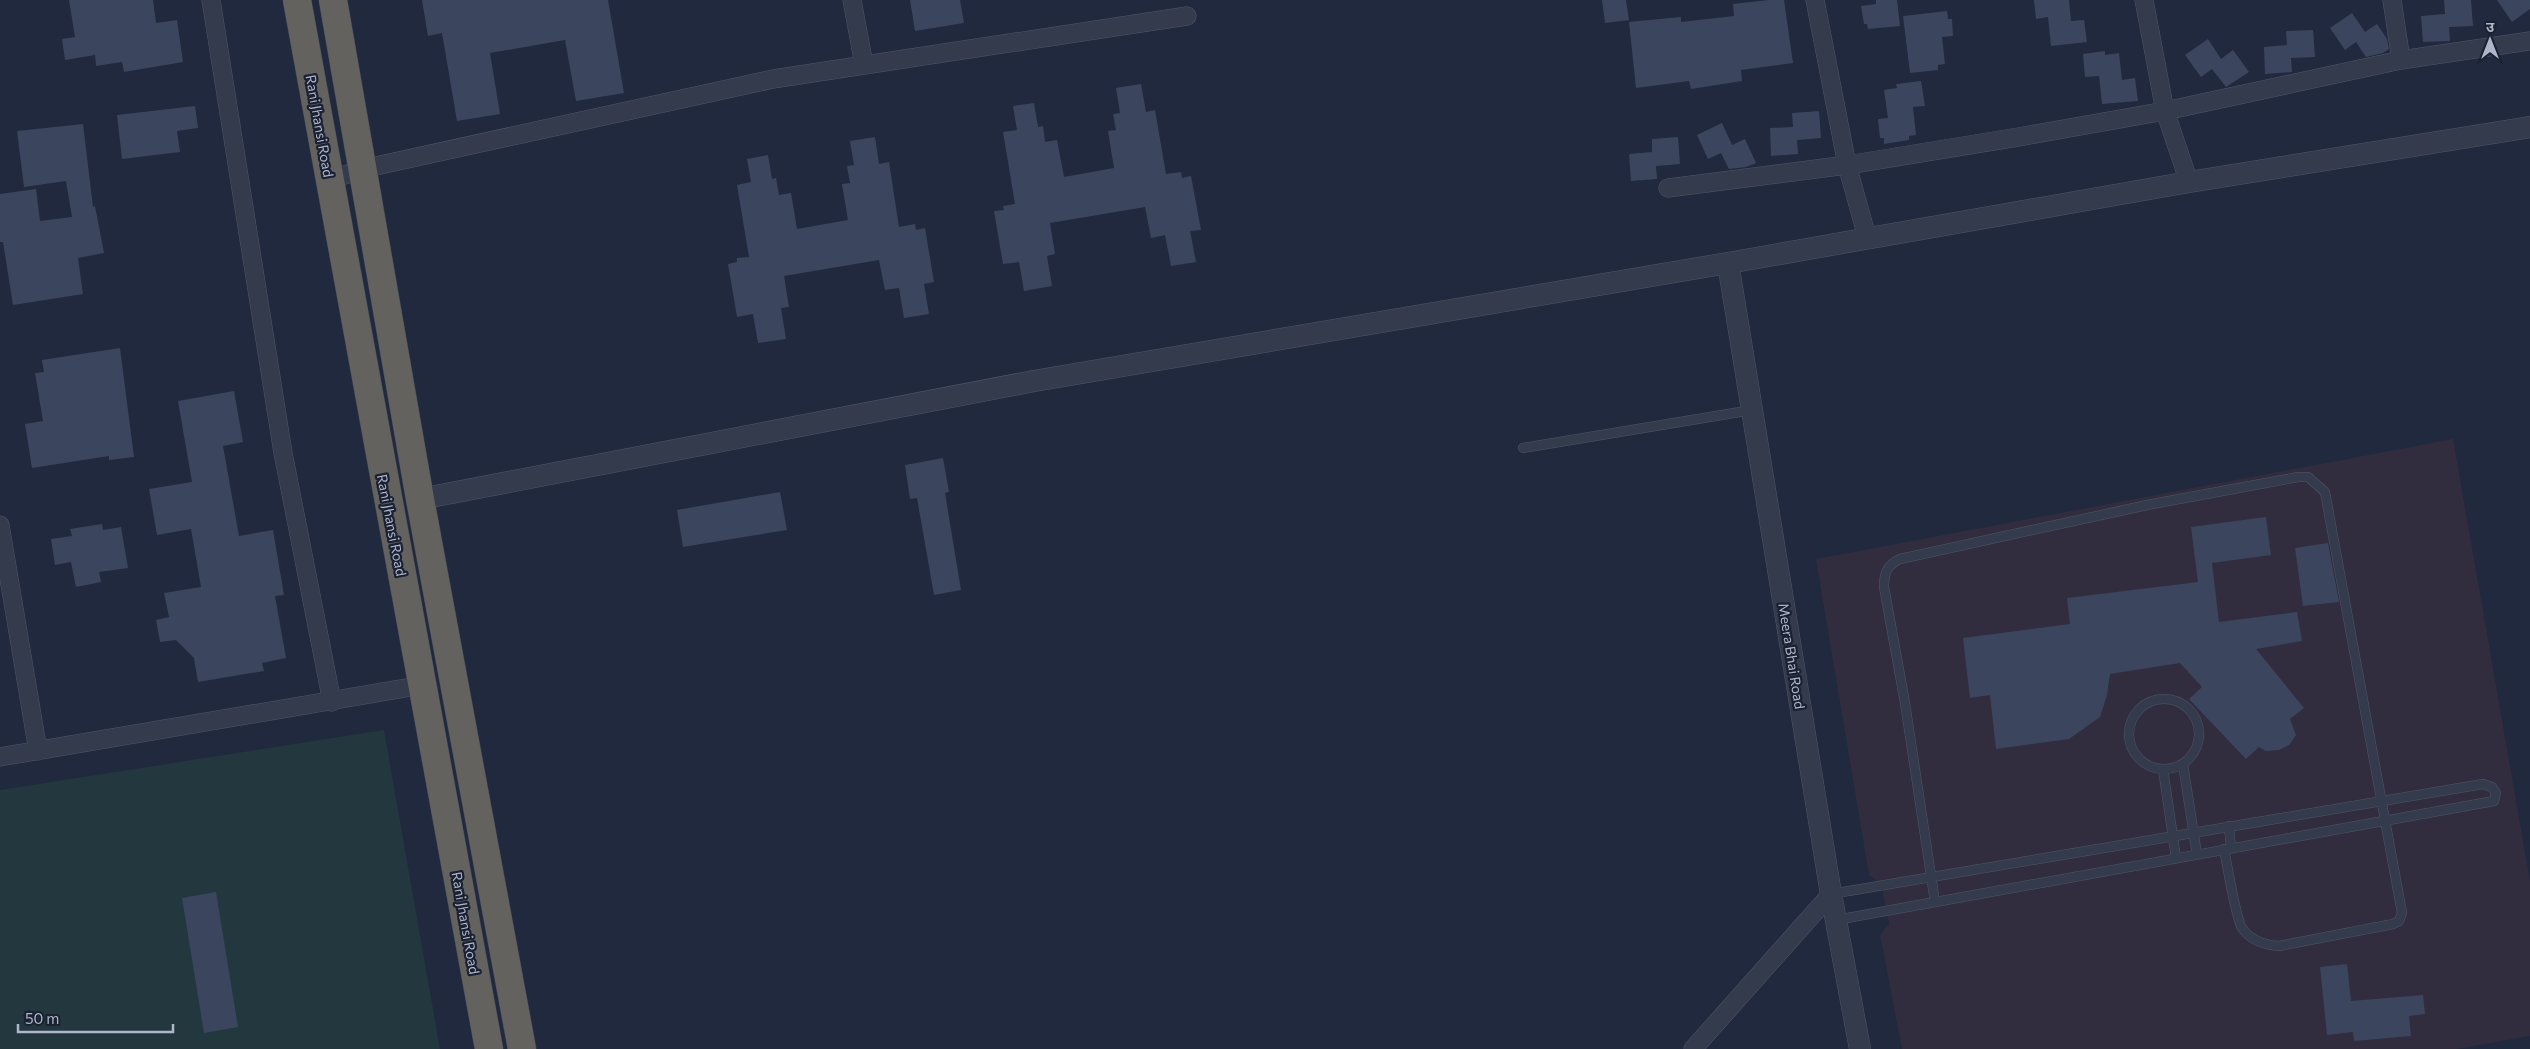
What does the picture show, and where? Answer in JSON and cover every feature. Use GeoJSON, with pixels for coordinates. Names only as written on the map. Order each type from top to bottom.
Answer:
{"type":"FeatureCollection","features":[{"type":"Feature","properties":{"kind":"highway","name":"Rani Jhansi Road"},"geometry":{"type":"LineString","coordinates":[[297,0],[490,1049]]}},
{"type":"Feature","properties":{"kind":"highway"},"geometry":{"type":"LineString","coordinates":[[332,0],[420,498],[522,1049]]}},
{"type":"Feature","properties":{"kind":"street"},"geometry":{"type":"LineString","coordinates":[[211,0],[283,453],[332,702]]}},
{"type":"Feature","properties":{"kind":"street"},"geometry":{"type":"LineString","coordinates":[[852,0],[864,65]]}},
{"type":"Feature","properties":{"kind":"street"},"geometry":{"type":"LineString","coordinates":[[1815,0],[1847,165],[1868,237]]}},
{"type":"Feature","properties":{"kind":"street"},"geometry":{"type":"LineString","coordinates":[[2144,0],[2165,111],[2189,182]]}},
{"type":"Feature","properties":{"kind":"street"},"geometry":{"type":"LineString","coordinates":[[2392,0],[2401,60]]}},
{"type":"Feature","properties":{"kind":"street"},"geometry":{"type":"LineString","coordinates":[[330,180],[362,169],[773,79],[1187,16]]}},
{"type":"Feature","properties":{"kind":"street"},"geometry":{"type":"LineString","coordinates":[[1668,188],[1847,165],[2165,111],[2401,60],[2530,41]]}},
{"type":"Feature","properties":{"kind":"street"},"geometry":{"type":"LineString","coordinates":[[420,498],[1034,381],[1728,263],[2189,182],[2530,126]]}},
{"type":"Feature","properties":{"kind":"street","name":"Meera Bhai Road"},"geometry":{"type":"LineString","coordinates":[[1728,263],[1831,894],[1860,1049]]}},
{"type":"Feature","properties":{"kind":"street"},"geometry":{"type":"LineString","coordinates":[[0,525],[38,751]]}},
{"type":"Feature","properties":{"kind":"street"},"geometry":{"type":"LineString","coordinates":[[0,757],[332,702],[422,685]]}},
{"type":"Feature","properties":{"kind":"street"},"geometry":{"type":"LineString","coordinates":[[1693,1049],[1831,894]]}},
{"type":"Feature","properties":{"kind":"lane"},"geometry":{"type":"LineString","coordinates":[[1523,448],[1752,410]]}},
{"type":"Feature","properties":{"kind":"lane"},"geometry":{"type":"LineString","coordinates":[[1935,902],[1905,703],[1884,587],[1884,574],[1891,563],[1900,559],[2147,505],[2298,476],[2308,477],[2325,492],[2402,913],[2399,921],[2393,924],[2279,946],[2265,945],[2252,938],[2241,927],[2227,849],[2228,826]]}},
{"type":"Feature","properties":{"kind":"lane"},"geometry":{"type":"LineString","coordinates":[[2173,699],[2192,711],[2198,722],[2200,733],[2198,745],[2192,756],[2183,764],[2163,769],[2148,766],[2138,758],[2132,748],[2128,737],[2134,714],[2152,700],[2173,699]]}},
{"type":"Feature","properties":{"kind":"lane"},"geometry":{"type":"LineString","coordinates":[[2183,764],[2192,833],[2197,855]]}},
{"type":"Feature","properties":{"kind":"lane"},"geometry":{"type":"LineString","coordinates":[[2163,769],[2176,858]]}},
{"type":"Feature","properties":{"kind":"lane"},"geometry":{"type":"LineString","coordinates":[[1831,894],[2483,784],[2492,787],[2496,793],[2494,801],[1836,920]]}},
{"type":"Feature","properties":{"kind":"shaded area"},"geometry":{"type":"Polygon","coordinates":[[[2453,439],[2530,881],[2530,1036],[2457,1049],[1902,1049],[1880,935],[1889,924],[1881,883],[1869,875],[1816,559],[2453,439]]]}},
{"type":"Feature","properties":{"kind":"shaded area"},"geometry":{"type":"Polygon","coordinates":[[[384,730],[440,1049],[0,1049],[0,790],[384,730]]]}},
{"type":"Feature","properties":{"kind":"building"},"geometry":{"type":"Polygon","coordinates":[[[69,0],[153,0],[156,23],[177,20],[183,62],[124,72],[122,62],[96,66],[95,55],[65,60],[62,39],[75,37],[69,0]]]}},
{"type":"Feature","properties":{"kind":"building"},"geometry":{"type":"Polygon","coordinates":[[[422,0],[608,0],[624,93],[576,101],[565,40],[490,53],[500,114],[457,121],[442,33],[428,36],[422,0]]]}},
{"type":"Feature","properties":{"kind":"building"},"geometry":{"type":"Polygon","coordinates":[[[910,0],[960,0],[964,23],[915,31],[910,0]]]}},
{"type":"Feature","properties":{"kind":"building"},"geometry":{"type":"Polygon","coordinates":[[[1602,0],[1626,0],[1629,20],[1605,23],[1602,0]]]}},
{"type":"Feature","properties":{"kind":"building"},"geometry":{"type":"Polygon","coordinates":[[[1784,0],[1793,63],[1741,70],[1742,81],[1691,89],[1689,81],[1636,88],[1629,22],[1681,17],[1681,22],[1734,16],[1733,4],[1784,0]]]}},
{"type":"Feature","properties":{"kind":"building"},"geometry":{"type":"Polygon","coordinates":[[[1876,0],[1897,0],[1900,26],[1868,29],[1867,24],[1864,24],[1861,6],[1876,4],[1876,0]]]}},
{"type":"Feature","properties":{"kind":"building"},"geometry":{"type":"Polygon","coordinates":[[[2034,0],[2069,0],[2071,21],[2084,20],[2087,42],[2051,46],[2048,17],[2036,19],[2034,0]]]}},
{"type":"Feature","properties":{"kind":"building"},"geometry":{"type":"Polygon","coordinates":[[[2444,0],[2471,0],[2473,26],[2449,27],[2450,41],[2423,42],[2421,16],[2445,14],[2444,0]]]}},
{"type":"Feature","properties":{"kind":"building"},"geometry":{"type":"Polygon","coordinates":[[[2497,0],[2530,0],[2530,9],[2512,22],[2497,0]]]}},
{"type":"Feature","properties":{"kind":"building"},"geometry":{"type":"Polygon","coordinates":[[[1947,11],[1948,19],[1952,19],[1953,36],[1942,37],[1945,64],[1938,65],[1938,70],[1910,73],[1903,16],[1947,11]]]}},
{"type":"Feature","properties":{"kind":"building"},"geometry":{"type":"Polygon","coordinates":[[[2352,13],[2365,32],[2377,24],[2387,39],[2389,49],[2383,53],[2366,57],[2356,42],[2345,50],[2330,28],[2352,13]]]}},
{"type":"Feature","properties":{"kind":"building"},"geometry":{"type":"Polygon","coordinates":[[[2313,30],[2315,57],[2291,58],[2292,72],[2265,74],[2264,47],[2287,45],[2286,31],[2313,30]]]}},
{"type":"Feature","properties":{"kind":"building"},"geometry":{"type":"Polygon","coordinates":[[[2208,39],[2221,59],[2233,50],[2249,72],[2226,87],[2212,69],[2201,77],[2185,55],[2208,39]]]}},
{"type":"Feature","properties":{"kind":"building"},"geometry":{"type":"Polygon","coordinates":[[[2105,51],[2105,55],[2119,53],[2122,80],[2135,78],[2138,101],[2102,104],[2099,76],[2085,77],[2083,54],[2105,51]]]}},
{"type":"Feature","properties":{"kind":"building"},"geometry":{"type":"Polygon","coordinates":[[[1921,81],[1925,106],[1913,107],[1916,135],[1909,136],[1909,140],[1884,144],[1884,138],[1880,138],[1878,119],[1888,118],[1884,90],[1897,88],[1896,84],[1921,81]]]}},
{"type":"Feature","properties":{"kind":"building"},"geometry":{"type":"Polygon","coordinates":[[[1141,84],[1146,112],[1155,110],[1166,174],[1181,172],[1182,178],[1191,176],[1201,230],[1190,231],[1196,262],[1171,266],[1165,235],[1151,238],[1145,207],[1050,223],[1055,254],[1047,256],[1052,286],[1024,291],[1019,262],[1003,264],[994,211],[1004,210],[1003,206],[1015,204],[1003,132],[1017,130],[1013,106],[1034,103],[1038,127],[1043,126],[1045,142],[1057,140],[1064,177],[1114,168],[1108,131],[1116,130],[1113,114],[1120,113],[1116,88],[1141,84]]]}},
{"type":"Feature","properties":{"kind":"building"},"geometry":{"type":"Polygon","coordinates":[[[195,106],[198,128],[177,131],[180,152],[122,159],[117,115],[195,106]]]}},
{"type":"Feature","properties":{"kind":"building"},"geometry":{"type":"Polygon","coordinates":[[[1819,111],[1821,138],[1797,140],[1798,154],[1771,156],[1770,128],[1793,127],[1792,113],[1819,111]]]}},
{"type":"Feature","properties":{"kind":"building"},"geometry":{"type":"Polygon","coordinates":[[[1722,123],[1732,145],[1745,139],[1756,163],[1746,167],[1729,169],[1721,153],[1708,159],[1697,135],[1722,123]]]}},
{"type":"Feature","properties":{"kind":"building"},"geometry":{"type":"Polygon","coordinates":[[[83,124],[93,207],[95,206],[104,253],[78,258],[83,294],[13,305],[3,242],[0,242],[0,194],[36,189],[40,221],[72,217],[66,181],[24,187],[17,131],[83,124]]]}},
{"type":"Feature","properties":{"kind":"building"},"geometry":{"type":"Polygon","coordinates":[[[875,137],[879,164],[889,162],[899,227],[915,224],[916,230],[925,228],[934,282],[924,284],[929,314],[904,318],[899,288],[885,290],[879,260],[784,276],[789,307],[781,308],[786,339],[758,343],[753,314],[737,317],[728,264],[737,262],[737,258],[749,257],[737,185],[751,182],[747,159],[768,155],[772,179],[776,178],[779,195],[791,193],[797,229],[848,220],[842,184],[850,183],[847,166],[854,165],[850,141],[875,137]]]}},
{"type":"Feature","properties":{"kind":"building"},"geometry":{"type":"Polygon","coordinates":[[[1678,137],[1680,164],[1656,166],[1657,179],[1631,181],[1629,154],[1652,152],[1652,139],[1678,137]]]}},
{"type":"Feature","properties":{"kind":"building"},"geometry":{"type":"Polygon","coordinates":[[[120,348],[134,457],[109,460],[109,456],[32,468],[25,424],[43,421],[35,373],[44,372],[42,360],[120,348]]]}},
{"type":"Feature","properties":{"kind":"building"},"geometry":{"type":"Polygon","coordinates":[[[234,391],[243,442],[223,446],[239,536],[273,530],[284,595],[275,596],[286,658],[262,663],[264,671],[198,682],[194,658],[176,640],[160,642],[156,620],[169,617],[164,593],[201,587],[191,529],[157,535],[149,489],[192,482],[178,401],[234,391]]]}},
{"type":"Feature","properties":{"kind":"building"},"geometry":{"type":"Polygon","coordinates":[[[943,458],[949,492],[945,493],[961,590],[934,595],[917,498],[910,499],[905,465],[943,458]]]}},
{"type":"Feature","properties":{"kind":"building"},"geometry":{"type":"Polygon","coordinates":[[[780,492],[787,530],[683,547],[677,510],[780,492]]]}},
{"type":"Feature","properties":{"kind":"building"},"geometry":{"type":"Polygon","coordinates":[[[2266,517],[2271,555],[2212,563],[2219,622],[2297,612],[2302,641],[2256,649],[2304,708],[2290,719],[2296,735],[2289,745],[2279,750],[2266,751],[2259,747],[2246,759],[2189,699],[2202,687],[2180,663],[2110,674],[2107,695],[2100,717],[2069,739],[1996,749],[1990,695],[1970,698],[1963,638],[2070,624],[2067,598],[2198,582],[2191,527],[2266,517]]]}},
{"type":"Feature","properties":{"kind":"building"},"geometry":{"type":"Polygon","coordinates":[[[102,524],[103,530],[121,527],[128,568],[99,572],[101,582],[76,587],[71,562],[55,565],[51,539],[72,536],[70,529],[102,524]]]}},
{"type":"Feature","properties":{"kind":"building"},"geometry":{"type":"Polygon","coordinates":[[[2328,543],[2339,602],[2303,606],[2295,548],[2328,543]]]}},
{"type":"Feature","properties":{"kind":"building"},"geometry":{"type":"Polygon","coordinates":[[[216,892],[238,1027],[204,1033],[182,898],[216,892]]]}},
{"type":"Feature","properties":{"kind":"building"},"geometry":{"type":"Polygon","coordinates":[[[2347,964],[2351,1001],[2423,995],[2425,1014],[2409,1016],[2411,1036],[2354,1041],[2353,1032],[2327,1035],[2320,967],[2347,964]]]}}]}
